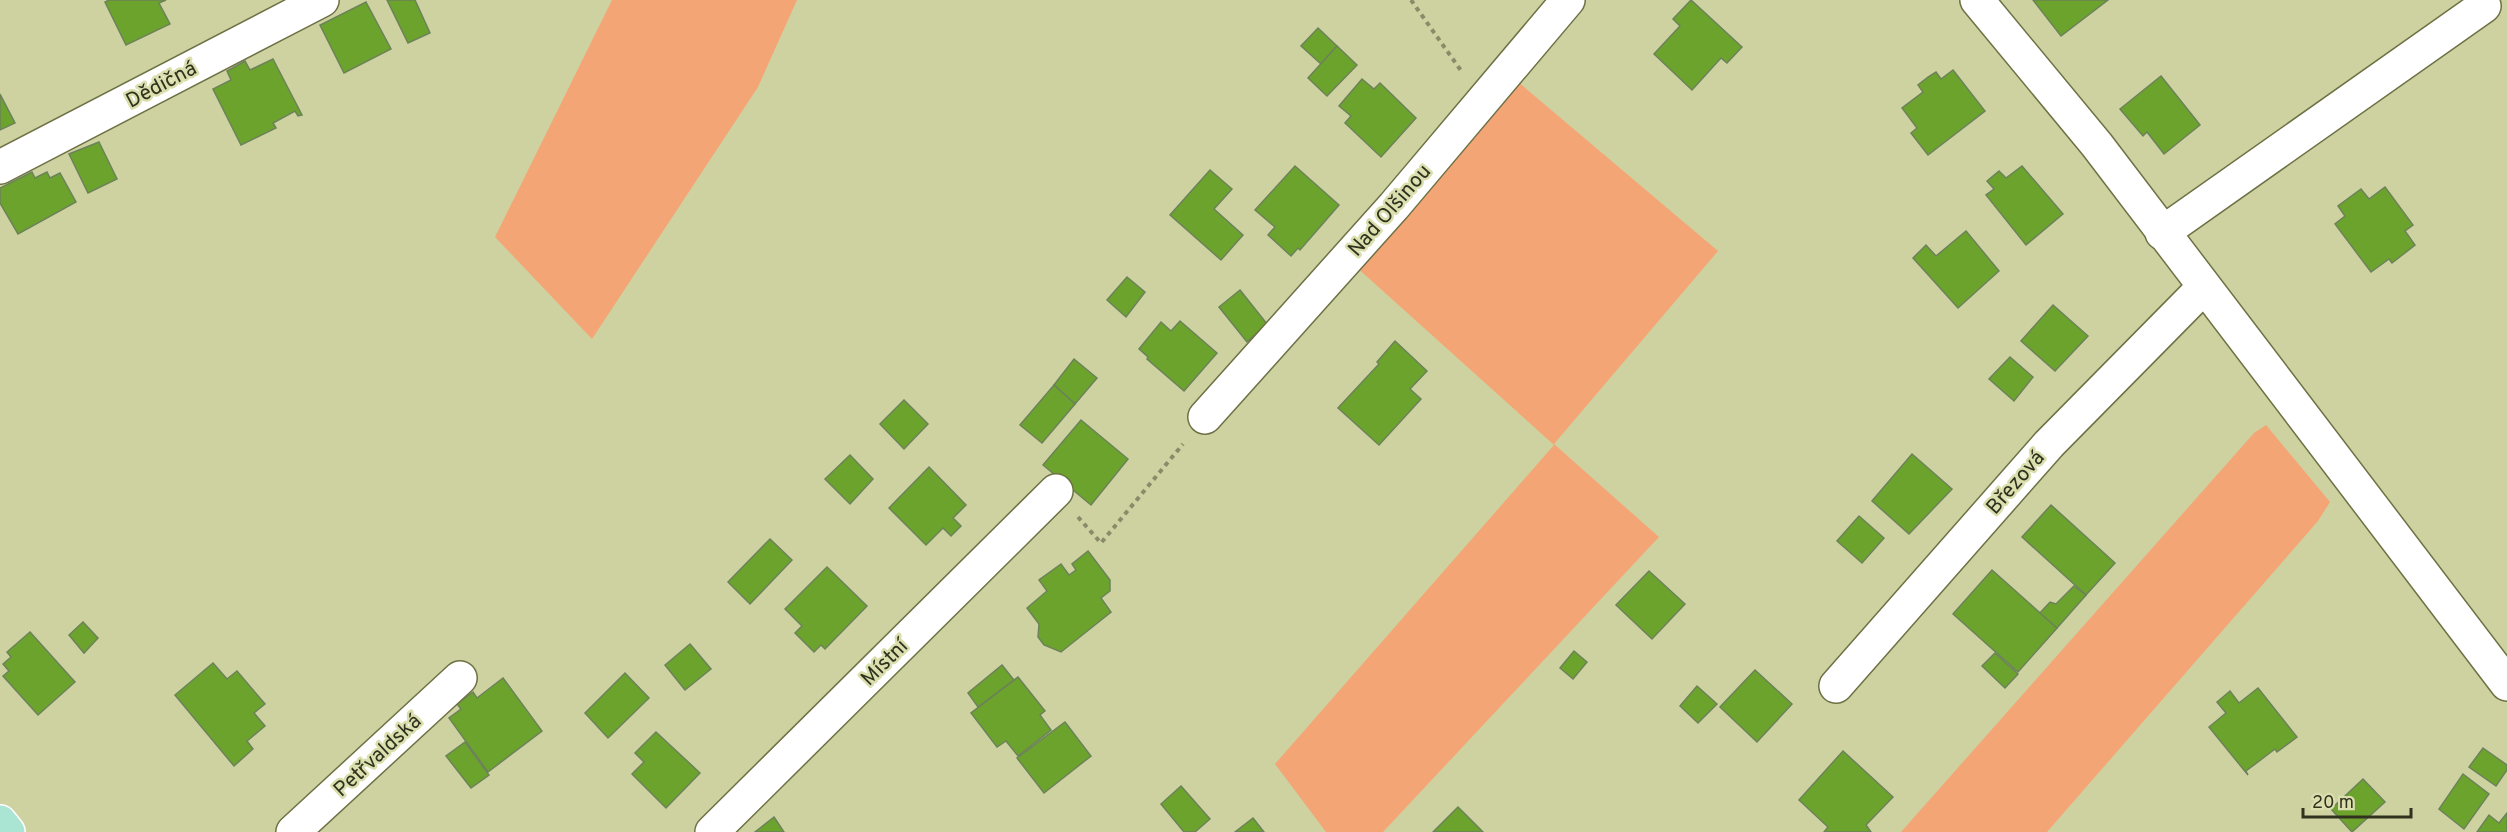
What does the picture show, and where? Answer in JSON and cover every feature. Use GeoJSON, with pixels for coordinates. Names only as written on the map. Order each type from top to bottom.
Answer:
{"type":"FeatureCollection","features":[{"type":"Feature","properties":{"kind":"main road"},"geometry":{"type":"LineString","coordinates":[[0,822],[8,832]]}},
{"type":"Feature","properties":{"kind":"street","name":"Dědičná"},"geometry":{"type":"LineString","coordinates":[[0,167],[322,0]]}},
{"type":"Feature","properties":{"kind":"street","name":"Nad Olšinou"},"geometry":{"type":"LineString","coordinates":[[1205,417],[1484,102],[1568,0]]}},
{"type":"Feature","properties":{"kind":"street"},"geometry":{"type":"LineString","coordinates":[[1977,0],[2097,145],[2507,684]]}},
{"type":"Feature","properties":{"kind":"street"},"geometry":{"type":"LineString","coordinates":[[2162,232],[2484,6]]}},
{"type":"Feature","properties":{"kind":"street","name":"Březová"},"geometry":{"type":"LineString","coordinates":[[1836,686],[2049,444],[2204,288]]}},
{"type":"Feature","properties":{"kind":"street","name":"Místní"},"geometry":{"type":"LineString","coordinates":[[712,832],[1056,491]]}},
{"type":"Feature","properties":{"kind":"street","name":"Petřvaldská"},"geometry":{"type":"LineString","coordinates":[[293,832],[460,678]]}},
{"type":"Feature","properties":{"kind":"path"},"geometry":{"type":"LineString","coordinates":[[1410,0],[1484,102]]}},
{"type":"Feature","properties":{"kind":"path"},"geometry":{"type":"LineString","coordinates":[[1056,491],[1101,543],[1205,417]]}},
{"type":"Feature","properties":{"kind":"shaded area"},"geometry":{"type":"Polygon","coordinates":[[[612,0],[797,0],[758,87],[592,339],[495,237],[612,0]]]}},
{"type":"Feature","properties":{"kind":"shaded area"},"geometry":{"type":"Polygon","coordinates":[[[1517,81],[1718,251],[1554,444],[1659,537],[1383,832],[1326,832],[1275,764],[1554,445],[1354,265],[1517,81]]]}},
{"type":"Feature","properties":{"kind":"shaded area"},"geometry":{"type":"Polygon","coordinates":[[[2266,425],[2330,502],[2318,521],[2047,832],[1901,832],[2254,433],[2266,425]]]}},
{"type":"Feature","properties":{"kind":"building"},"geometry":{"type":"Polygon","coordinates":[[[109,0],[166,0],[159,3],[170,24],[126,45],[105,2],[109,0]]]}},
{"type":"Feature","properties":{"kind":"building"},"geometry":{"type":"Polygon","coordinates":[[[387,0],[415,0],[430,33],[408,43],[387,0]]]}},
{"type":"Feature","properties":{"kind":"building"},"geometry":{"type":"Polygon","coordinates":[[[1691,0],[1742,47],[1727,63],[1721,58],[1692,90],[1654,54],[1680,26],[1673,19],[1691,0]]]}},
{"type":"Feature","properties":{"kind":"building"},"geometry":{"type":"Polygon","coordinates":[[[2033,0],[2108,0],[2061,36],[2033,0]]]}},
{"type":"Feature","properties":{"kind":"building"},"geometry":{"type":"Polygon","coordinates":[[[366,2],[391,49],[344,73],[320,25],[366,2]]]}},
{"type":"Feature","properties":{"kind":"building"},"geometry":{"type":"Polygon","coordinates":[[[1318,28],[1337,46],[1321,64],[1301,46],[1318,28]]]}},
{"type":"Feature","properties":{"kind":"building"},"geometry":{"type":"Polygon","coordinates":[[[1337,46],[1357,65],[1327,96],[1308,78],[1337,46]]]}},
{"type":"Feature","properties":{"kind":"building"},"geometry":{"type":"Polygon","coordinates":[[[273,59],[302,115],[298,116],[295,111],[273,123],[276,128],[241,145],[213,89],[231,80],[227,71],[245,61],[250,70],[273,59]]]}},
{"type":"Feature","properties":{"kind":"building"},"geometry":{"type":"Polygon","coordinates":[[[1953,70],[1985,111],[1928,155],[1911,133],[1917,128],[1902,108],[1923,92],[1918,85],[1928,77],[1936,72],[1941,79],[1953,70]]]}},
{"type":"Feature","properties":{"kind":"building"},"geometry":{"type":"Polygon","coordinates":[[[2161,76],[2200,125],[2164,154],[2147,132],[2143,136],[2120,109],[2161,76]]]}},
{"type":"Feature","properties":{"kind":"building"},"geometry":{"type":"Polygon","coordinates":[[[1362,79],[1374,89],[1380,83],[1416,118],[1381,157],[1345,123],[1351,116],[1339,106],[1362,79]]]}},
{"type":"Feature","properties":{"kind":"building"},"geometry":{"type":"Polygon","coordinates":[[[0,94],[15,123],[0,130],[0,94]]]}},
{"type":"Feature","properties":{"kind":"building"},"geometry":{"type":"Polygon","coordinates":[[[99,142],[117,179],[88,193],[69,154],[99,142]]]}},
{"type":"Feature","properties":{"kind":"building"},"geometry":{"type":"Polygon","coordinates":[[[1295,166],[1339,205],[1300,250],[1298,248],[1291,256],[1268,235],[1275,227],[1255,210],[1295,166]]]}},
{"type":"Feature","properties":{"kind":"building"},"geometry":{"type":"Polygon","coordinates":[[[2022,166],[2063,214],[2026,245],[1986,195],[1994,189],[1987,181],[1999,171],[2006,178],[2022,166]]]}},
{"type":"Feature","properties":{"kind":"building"},"geometry":{"type":"Polygon","coordinates":[[[1210,170],[1232,189],[1214,209],[1243,235],[1221,260],[1170,215],[1210,170]]]}},
{"type":"Feature","properties":{"kind":"building"},"geometry":{"type":"Polygon","coordinates":[[[32,172],[35,178],[47,172],[50,178],[60,173],[76,202],[18,234],[0,203],[0,188],[32,172]]]}},
{"type":"Feature","properties":{"kind":"building"},"geometry":{"type":"Polygon","coordinates":[[[2385,187],[2413,225],[2405,231],[2415,245],[2392,263],[2389,259],[2371,272],[2335,224],[2345,216],[2338,206],[2361,189],[2369,199],[2385,187]]]}},
{"type":"Feature","properties":{"kind":"building"},"geometry":{"type":"Polygon","coordinates":[[[1966,231],[1999,271],[1958,308],[1913,258],[1926,245],[1936,256],[1966,231]]]}},
{"type":"Feature","properties":{"kind":"building"},"geometry":{"type":"Polygon","coordinates":[[[1127,277],[1145,292],[1126,317],[1107,300],[1127,277]]]}},
{"type":"Feature","properties":{"kind":"building"},"geometry":{"type":"Polygon","coordinates":[[[1240,290],[1267,324],[1247,342],[1219,307],[1240,290]]]}},
{"type":"Feature","properties":{"kind":"building"},"geometry":{"type":"Polygon","coordinates":[[[2053,305],[2088,336],[2055,371],[2021,341],[2053,305]]]}},
{"type":"Feature","properties":{"kind":"building"},"geometry":{"type":"Polygon","coordinates":[[[1180,321],[1217,353],[1184,391],[1147,359],[1148,357],[1139,349],[1161,322],[1171,331],[1180,321]]]}},
{"type":"Feature","properties":{"kind":"building"},"geometry":{"type":"Polygon","coordinates":[[[1395,341],[1427,371],[1410,389],[1421,399],[1379,445],[1338,408],[1379,364],[1377,362],[1395,341]]]}},
{"type":"Feature","properties":{"kind":"building"},"geometry":{"type":"Polygon","coordinates":[[[2010,357],[2033,377],[2014,401],[1989,379],[2010,357]]]}},
{"type":"Feature","properties":{"kind":"building"},"geometry":{"type":"Polygon","coordinates":[[[1074,359],[1097,378],[1075,404],[1054,385],[1074,359]]]}},
{"type":"Feature","properties":{"kind":"building"},"geometry":{"type":"Polygon","coordinates":[[[1054,385],[1075,404],[1042,443],[1020,425],[1054,385]]]}},
{"type":"Feature","properties":{"kind":"building"},"geometry":{"type":"Polygon","coordinates":[[[904,400],[928,424],[904,449],[880,424],[904,400]]]}},
{"type":"Feature","properties":{"kind":"building"},"geometry":{"type":"Polygon","coordinates":[[[1081,420],[1128,459],[1091,505],[1043,465],[1081,420]]]}},
{"type":"Feature","properties":{"kind":"building"},"geometry":{"type":"Polygon","coordinates":[[[1912,454],[1952,489],[1909,534],[1872,501],[1912,454]]]}},
{"type":"Feature","properties":{"kind":"building"},"geometry":{"type":"Polygon","coordinates":[[[850,455],[873,479],[850,504],[825,479],[850,455]]]}},
{"type":"Feature","properties":{"kind":"building"},"geometry":{"type":"Polygon","coordinates":[[[929,467],[966,505],[953,518],[961,526],[951,536],[943,528],[926,545],[889,508],[929,467]]]}},
{"type":"Feature","properties":{"kind":"building"},"geometry":{"type":"Polygon","coordinates":[[[2051,505],[2115,563],[2086,595],[2022,537],[2051,505]]]}},
{"type":"Feature","properties":{"kind":"building"},"geometry":{"type":"Polygon","coordinates":[[[1859,516],[1884,538],[1862,563],[1837,541],[1859,516]]]}},
{"type":"Feature","properties":{"kind":"building"},"geometry":{"type":"Polygon","coordinates":[[[770,539],[792,560],[750,604],[728,582],[770,539]]]}},
{"type":"Feature","properties":{"kind":"building"},"geometry":{"type":"Polygon","coordinates":[[[1088,551],[1110,580],[1110,591],[1101,598],[1111,612],[1061,652],[1044,645],[1038,637],[1039,624],[1027,608],[1047,591],[1039,580],[1061,564],[1069,575],[1076,570],[1072,564],[1088,551]]]}},
{"type":"Feature","properties":{"kind":"building"},"geometry":{"type":"Polygon","coordinates":[[[827,567],[867,606],[825,649],[821,645],[814,652],[795,633],[802,626],[785,609],[827,567]]]}},
{"type":"Feature","properties":{"kind":"building"},"geometry":{"type":"Polygon","coordinates":[[[1992,570],[2057,628],[2018,672],[1953,614],[1992,570]]]}},
{"type":"Feature","properties":{"kind":"building"},"geometry":{"type":"Polygon","coordinates":[[[1649,571],[1685,604],[1652,639],[1616,605],[1649,571]]]}},
{"type":"Feature","properties":{"kind":"building"},"geometry":{"type":"Polygon","coordinates":[[[2074,586],[2086,595],[2057,628],[2040,613],[2050,602],[2056,604],[2074,586]]]}},
{"type":"Feature","properties":{"kind":"building"},"geometry":{"type":"Polygon","coordinates":[[[83,622],[98,638],[84,653],[69,635],[83,622]]]}},
{"type":"Feature","properties":{"kind":"building"},"geometry":{"type":"Polygon","coordinates":[[[30,632],[75,682],[38,715],[3,676],[9,671],[3,664],[11,657],[7,652],[30,632]]]}},
{"type":"Feature","properties":{"kind":"building"},"geometry":{"type":"Polygon","coordinates":[[[690,644],[711,669],[685,690],[665,665],[690,644]]]}},
{"type":"Feature","properties":{"kind":"building"},"geometry":{"type":"Polygon","coordinates":[[[1574,651],[1587,662],[1573,679],[1560,668],[1574,651]]]}},
{"type":"Feature","properties":{"kind":"building"},"geometry":{"type":"Polygon","coordinates":[[[1995,653],[2018,674],[2005,688],[1982,666],[1995,653]]]}},
{"type":"Feature","properties":{"kind":"building"},"geometry":{"type":"Polygon","coordinates":[[[213,663],[227,679],[237,671],[265,704],[254,713],[265,726],[247,741],[253,749],[234,766],[175,695],[213,663]]]}},
{"type":"Feature","properties":{"kind":"building"},"geometry":{"type":"Polygon","coordinates":[[[1002,665],[1014,680],[978,707],[968,693],[1002,665]]]}},
{"type":"Feature","properties":{"kind":"building"},"geometry":{"type":"Polygon","coordinates":[[[1755,670],[1792,704],[1757,742],[1720,707],[1755,670]]]}},
{"type":"Feature","properties":{"kind":"building"},"geometry":{"type":"Polygon","coordinates":[[[625,673],[649,698],[608,738],[585,713],[625,673]]]}},
{"type":"Feature","properties":{"kind":"building"},"geometry":{"type":"Polygon","coordinates":[[[1018,677],[1045,711],[1040,715],[1051,730],[1018,756],[1006,741],[997,747],[971,713],[1018,677]]]}},
{"type":"Feature","properties":{"kind":"building"},"geometry":{"type":"Polygon","coordinates":[[[503,678],[542,731],[488,772],[449,718],[461,709],[457,704],[473,692],[477,698],[503,678]]]}},
{"type":"Feature","properties":{"kind":"building"},"geometry":{"type":"Polygon","coordinates":[[[1697,686],[1717,704],[1698,723],[1680,706],[1697,686]]]}},
{"type":"Feature","properties":{"kind":"building"},"geometry":{"type":"Polygon","coordinates":[[[2258,688],[2297,737],[2277,752],[2275,749],[2246,771],[2248,775],[2209,727],[2226,713],[2217,702],[2230,691],[2239,703],[2258,688]]]}},
{"type":"Feature","properties":{"kind":"building"},"geometry":{"type":"Polygon","coordinates":[[[1065,722],[1091,756],[1044,793],[1017,758],[1065,722]]]}},
{"type":"Feature","properties":{"kind":"building"},"geometry":{"type":"Polygon","coordinates":[[[656,732],[700,773],[666,808],[632,774],[644,762],[635,753],[656,732]]]}},
{"type":"Feature","properties":{"kind":"building"},"geometry":{"type":"Polygon","coordinates":[[[465,742],[489,775],[471,788],[446,756],[465,742]]]}},
{"type":"Feature","properties":{"kind":"building"},"geometry":{"type":"Polygon","coordinates":[[[2483,748],[2507,765],[2507,770],[2496,786],[2469,767],[2483,748]]]}},
{"type":"Feature","properties":{"kind":"building"},"geometry":{"type":"Polygon","coordinates":[[[1843,751],[1893,797],[1866,825],[1871,832],[1824,832],[1828,827],[1799,800],[1843,751]]]}},
{"type":"Feature","properties":{"kind":"building"},"geometry":{"type":"Polygon","coordinates":[[[2463,774],[2489,794],[2464,829],[2439,809],[2463,774]]]}},
{"type":"Feature","properties":{"kind":"building"},"geometry":{"type":"Polygon","coordinates":[[[2363,779],[2385,802],[2352,832],[2331,809],[2363,779]]]}},
{"type":"Feature","properties":{"kind":"building"},"geometry":{"type":"Polygon","coordinates":[[[1181,786],[1210,819],[1195,832],[1184,832],[1161,804],[1181,786]]]}},
{"type":"Feature","properties":{"kind":"building"},"geometry":{"type":"Polygon","coordinates":[[[1458,807],[1483,832],[1433,832],[1458,807]]]}},
{"type":"Feature","properties":{"kind":"building"},"geometry":{"type":"Polygon","coordinates":[[[2507,813],[2507,832],[2477,832],[2489,815],[2499,823],[2507,813]]]}},
{"type":"Feature","properties":{"kind":"building"},"geometry":{"type":"Polygon","coordinates":[[[774,817],[784,832],[755,832],[774,817]]]}},
{"type":"Feature","properties":{"kind":"building"},"geometry":{"type":"Polygon","coordinates":[[[1253,818],[1264,832],[1235,832],[1253,818]]]}}]}
